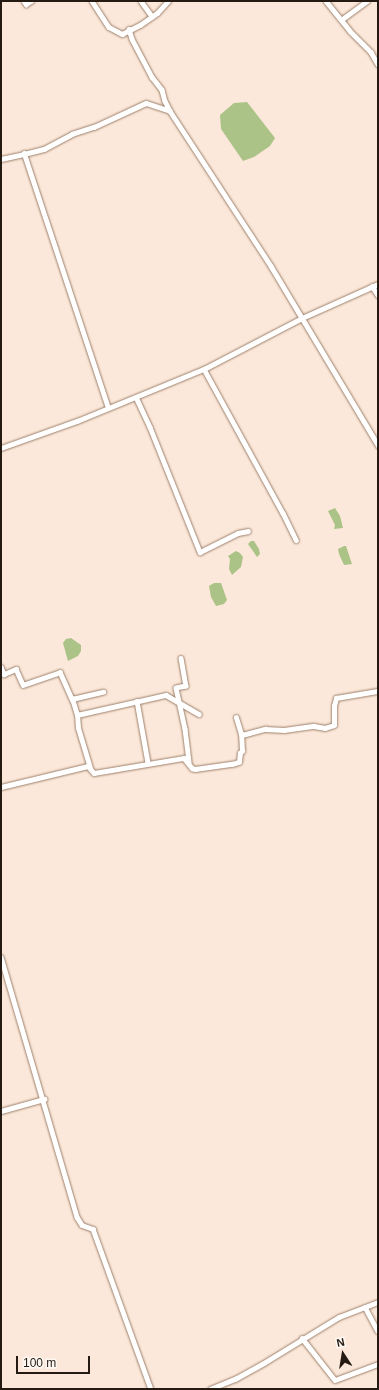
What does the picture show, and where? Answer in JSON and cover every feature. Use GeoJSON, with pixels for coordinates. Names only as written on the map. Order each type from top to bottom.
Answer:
{"type":"FeatureCollection","features":[{"type":"Feature","properties":{"kind":"street"},"geometry":{"type":"LineString","coordinates":[[24,1],[26,4],[31,1]]}},
{"type":"Feature","properties":{"kind":"street"},"geometry":{"type":"LineString","coordinates":[[92,1],[110,27],[122,34],[140,26],[168,1]]}},
{"type":"Feature","properties":{"kind":"street"},"geometry":{"type":"LineString","coordinates":[[141,1],[152,16]]}},
{"type":"Feature","properties":{"kind":"street"},"geometry":{"type":"LineString","coordinates":[[326,1],[341,20],[371,52],[378,64]]}},
{"type":"Feature","properties":{"kind":"street"},"geometry":{"type":"LineString","coordinates":[[341,20],[368,1]]}},
{"type":"Feature","properties":{"kind":"street"},"geometry":{"type":"LineString","coordinates":[[129,30],[132,39],[152,77],[162,90],[170,111],[271,266],[378,445]]}},
{"type":"Feature","properties":{"kind":"street"},"geometry":{"type":"LineString","coordinates":[[1,159],[44,148],[72,134],[94,127],[146,103],[170,111]]}},
{"type":"Feature","properties":{"kind":"street"},"geometry":{"type":"LineString","coordinates":[[24,154],[108,408]]}},
{"type":"Feature","properties":{"kind":"street"},"geometry":{"type":"LineString","coordinates":[[1,448],[108,408],[204,369],[302,318],[378,284]]}},
{"type":"Feature","properties":{"kind":"street"},"geometry":{"type":"LineString","coordinates":[[372,286],[378,294]]}},
{"type":"Feature","properties":{"kind":"street"},"geometry":{"type":"LineString","coordinates":[[204,369],[283,513],[296,540]]}},
{"type":"Feature","properties":{"kind":"street"},"geometry":{"type":"LineString","coordinates":[[136,397],[150,427],[200,552],[238,532],[248,531]]}},
{"type":"Feature","properties":{"kind":"street"},"geometry":{"type":"LineString","coordinates":[[181,658],[186,686],[176,688],[180,704],[189,764]]}},
{"type":"Feature","properties":{"kind":"street"},"geometry":{"type":"LineString","coordinates":[[1,667],[4,674],[16,669],[23,685],[60,672],[72,699],[77,715],[78,728],[90,769]]}},
{"type":"Feature","properties":{"kind":"street"},"geometry":{"type":"LineString","coordinates":[[241,734],[242,736],[265,730],[314,726],[325,728],[334,725],[334,706],[336,698],[378,691]]}},
{"type":"Feature","properties":{"kind":"street"},"geometry":{"type":"LineString","coordinates":[[72,699],[103,692]]}},
{"type":"Feature","properties":{"kind":"street"},"geometry":{"type":"LineString","coordinates":[[77,715],[166,695],[199,714]]}},
{"type":"Feature","properties":{"kind":"street"},"geometry":{"type":"LineString","coordinates":[[137,701],[148,763]]}},
{"type":"Feature","properties":{"kind":"street"},"geometry":{"type":"LineString","coordinates":[[1,787],[86,766],[88,766],[94,773],[184,758],[195,769],[239,762],[240,753],[242,751],[241,734],[236,718]]}},
{"type":"Feature","properties":{"kind":"street"},"geometry":{"type":"LineString","coordinates":[[1,957],[44,1099],[77,1217],[82,1224],[93,1229],[151,1389]]}},
{"type":"Feature","properties":{"kind":"street"},"geometry":{"type":"LineString","coordinates":[[1,1111],[44,1099]]}},
{"type":"Feature","properties":{"kind":"street"},"geometry":{"type":"LineString","coordinates":[[210,1389],[235,1379],[264,1363],[302,1338],[339,1317],[378,1302]]}},
{"type":"Feature","properties":{"kind":"street"},"geometry":{"type":"LineString","coordinates":[[365,1307],[378,1331]]}},
{"type":"Feature","properties":{"kind":"street"},"geometry":{"type":"LineString","coordinates":[[302,1338],[335,1380],[378,1364]]}},
{"type":"Feature","properties":{"kind":"shaded area"},"geometry":{"type":"Polygon","coordinates":[[[247,102],[275,138],[270,146],[254,157],[243,161],[221,129],[220,115],[234,103],[247,102]]]}},
{"type":"Feature","properties":{"kind":"shaded area"},"geometry":{"type":"Polygon","coordinates":[[[335,508],[340,516],[343,528],[334,529],[335,525],[328,511],[335,508]]]}},
{"type":"Feature","properties":{"kind":"shaded area"},"geometry":{"type":"Polygon","coordinates":[[[251,541],[254,541],[259,549],[260,554],[257,557],[248,544],[251,541]]]}},
{"type":"Feature","properties":{"kind":"shaded area"},"geometry":{"type":"Polygon","coordinates":[[[346,546],[352,564],[344,565],[339,554],[338,549],[346,546]]]}},
{"type":"Feature","properties":{"kind":"shaded area"},"geometry":{"type":"Polygon","coordinates":[[[236,551],[243,557],[241,567],[232,575],[229,569],[230,559],[228,556],[236,551]]]}},
{"type":"Feature","properties":{"kind":"shaded area"},"geometry":{"type":"Polygon","coordinates":[[[214,583],[221,583],[227,600],[224,604],[216,606],[211,597],[209,586],[214,583]]]}},
{"type":"Feature","properties":{"kind":"shaded area"},"geometry":{"type":"Polygon","coordinates":[[[71,638],[81,645],[81,651],[78,656],[68,661],[63,643],[66,639],[71,638]]]}}]}
